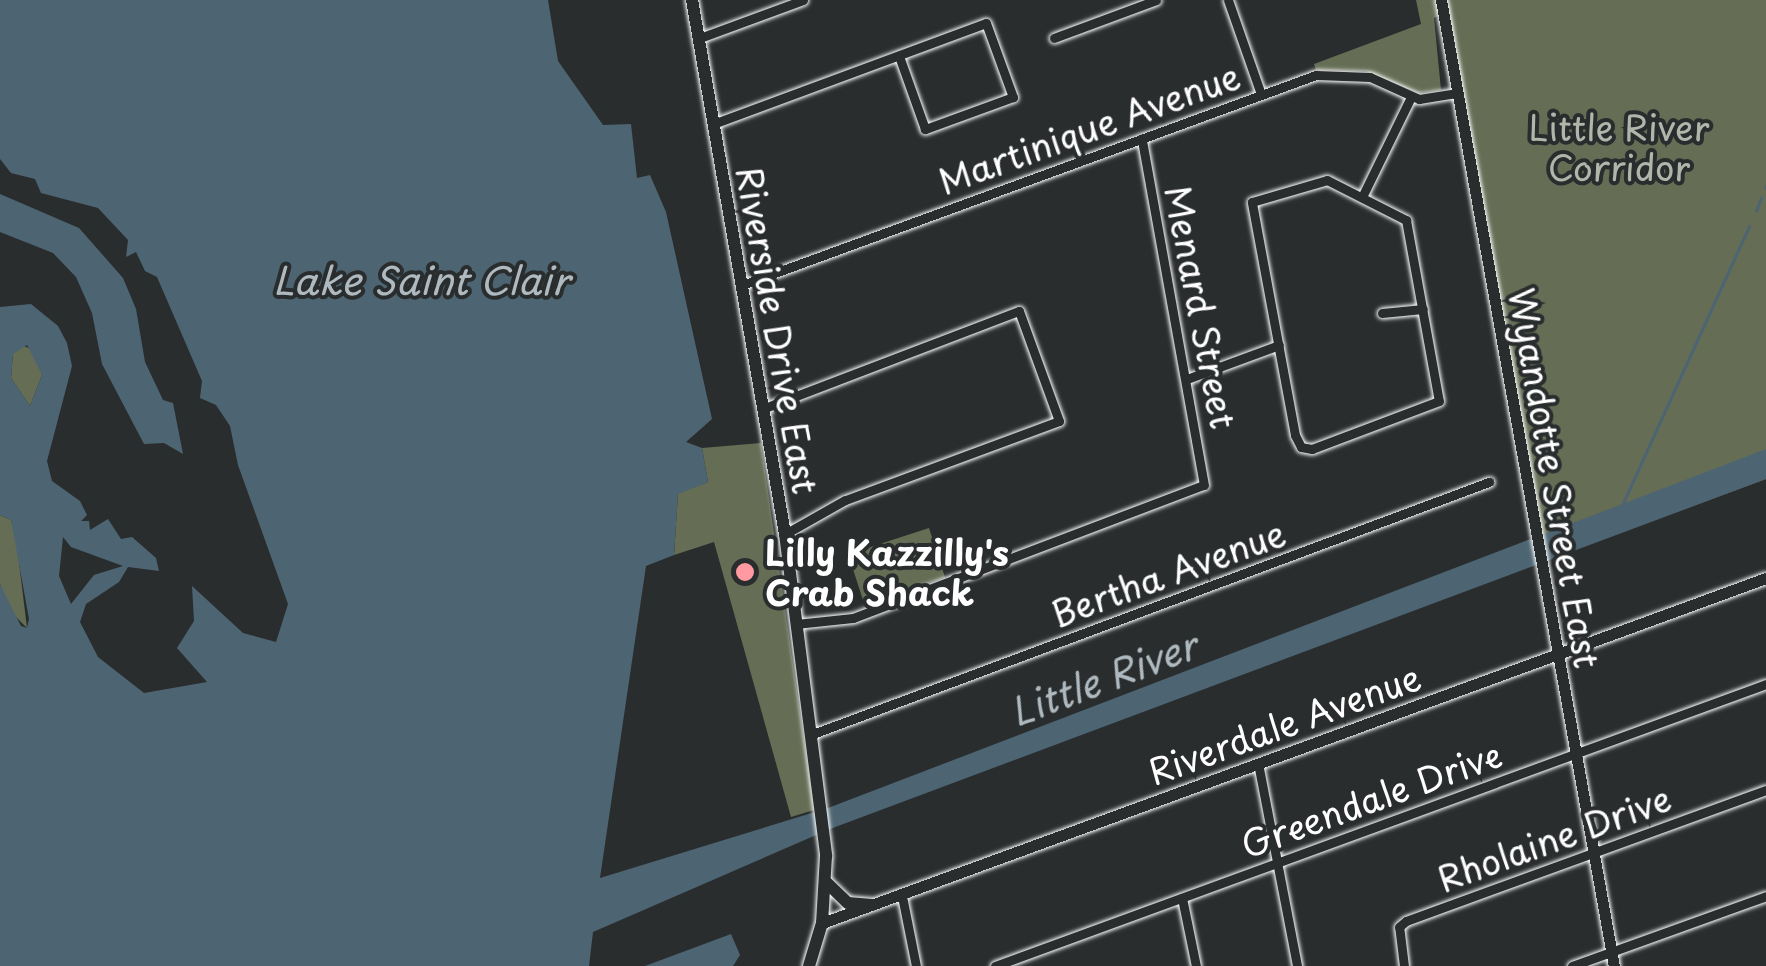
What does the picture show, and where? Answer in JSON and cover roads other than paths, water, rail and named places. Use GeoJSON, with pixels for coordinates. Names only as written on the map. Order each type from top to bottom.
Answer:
{"type":"FeatureCollection","features":[{"type":"Feature","properties":{"kind":"main road","name":"Riverside Drive East"},"geometry":{"type":"LineString","coordinates":[[692,0],[742,284],[759,410],[784,534],[826,856],[822,923],[808,966]]}},
{"type":"Feature","properties":{"kind":"main road"},"geometry":{"type":"LineString","coordinates":[[826,882],[848,903],[872,905]]}},
{"type":"Feature","properties":{"kind":"street"},"geometry":{"type":"LineString","coordinates":[[698,39],[802,0]]}},
{"type":"Feature","properties":{"kind":"street"},"geometry":{"type":"LineString","coordinates":[[1054,38],[1156,0]]}},
{"type":"Feature","properties":{"kind":"street"},"geometry":{"type":"LineString","coordinates":[[1228,0],[1261,94]]}},
{"type":"Feature","properties":{"kind":"street","name":"Wyandotte Street East"},"geometry":{"type":"LineString","coordinates":[[1441,0],[1518,407],[1542,580],[1614,966]]}},
{"type":"Feature","properties":{"kind":"street"},"geometry":{"type":"LineString","coordinates":[[712,124],[986,23],[1013,97],[925,129],[899,56]]}},
{"type":"Feature","properties":{"kind":"street","name":"Martinique Avenue"},"geometry":{"type":"LineString","coordinates":[[742,284],[1261,94],[1343,72],[1411,98],[1458,93]]}},
{"type":"Feature","properties":{"kind":"street"},"geometry":{"type":"LineString","coordinates":[[1362,196],[1411,98]]}},
{"type":"Feature","properties":{"kind":"street","name":"Menard Street"},"geometry":{"type":"LineString","coordinates":[[796,624],[853,618],[1204,485],[1142,139]]}},
{"type":"Feature","properties":{"kind":"street"},"geometry":{"type":"LineString","coordinates":[[1326,180],[1406,220],[1423,309],[1440,401],[1312,449],[1301,447],[1295,435],[1252,202],[1326,180]]}},
{"type":"Feature","properties":{"kind":"street"},"geometry":{"type":"LineString","coordinates":[[1382,314],[1423,309]]}},
{"type":"Feature","properties":{"kind":"street"},"geometry":{"type":"LineString","coordinates":[[759,410],[1020,311],[1059,421],[845,500],[784,534]]}},
{"type":"Feature","properties":{"kind":"street"},"geometry":{"type":"LineString","coordinates":[[1188,379],[1279,345]]}},
{"type":"Feature","properties":{"kind":"street","name":"Bertha Avenue"},"geometry":{"type":"LineString","coordinates":[[810,736],[1489,482]]}},
{"type":"Feature","properties":{"kind":"street","name":"Riverdale Avenue"},"geometry":{"type":"LineString","coordinates":[[822,923],[1766,578]]}},
{"type":"Feature","properties":{"kind":"street","name":"Greendale Drive"},"geometry":{"type":"LineString","coordinates":[[995,966],[1766,684]]}},
{"type":"Feature","properties":{"kind":"street"},"geometry":{"type":"LineString","coordinates":[[1258,763],[1297,966]]}},
{"type":"Feature","properties":{"kind":"street","name":"Rholaine Drive"},"geometry":{"type":"LineString","coordinates":[[1404,966],[1399,927],[1406,921],[1766,790]]}},
{"type":"Feature","properties":{"kind":"street"},"geometry":{"type":"LineString","coordinates":[[902,896],[916,966]]}},
{"type":"Feature","properties":{"kind":"street"},"geometry":{"type":"LineString","coordinates":[[1572,966],[1766,896]]}},
{"type":"Feature","properties":{"kind":"street"},"geometry":{"type":"LineString","coordinates":[[1182,898],[1196,966]]}},
{"type":"Feature","properties":{"kind":"water","name":"Lake Saint Clair"},"geometry":{"type":"Polygon","coordinates":[[[0,0],[548,0],[558,61],[603,125],[631,124],[637,178],[650,175],[666,212],[712,419],[686,442],[702,448],[708,482],[678,494],[674,555],[646,566],[600,878],[828,808],[1766,449],[1766,479],[830,829],[593,932],[589,966],[0,966],[0,584],[21,626],[27,628],[29,619],[11,520],[0,515],[0,307],[31,304],[58,326],[67,343],[72,366],[47,461],[52,481],[80,501],[87,515],[81,521],[89,521],[90,530],[108,519],[121,539],[132,537],[156,558],[159,571],[128,567],[119,582],[86,604],[80,622],[98,657],[144,693],[207,682],[177,648],[194,621],[192,586],[243,633],[276,642],[288,604],[238,465],[230,426],[216,405],[200,398],[202,381],[157,277],[145,271],[136,252],[126,257],[128,240],[98,208],[41,193],[35,179],[11,173],[0,159],[0,0]],[[27,345],[13,354],[11,378],[30,406],[42,375],[27,345]],[[63,537],[59,576],[71,604],[94,575],[123,566],[71,547],[63,537]]]}},
{"type":"Feature","properties":{"kind":"water"},"geometry":{"type":"Polygon","coordinates":[[[0,194],[79,228],[123,278],[136,309],[145,362],[163,400],[173,403],[183,454],[164,443],[144,444],[102,364],[92,313],[76,277],[53,253],[0,232],[0,194]]]}},
{"type":"Feature","properties":{"kind":"water"},"geometry":{"type":"Polygon","coordinates":[[[731,934],[740,955],[733,966],[645,966],[731,934]]]}},
{"type":"Feature","properties":{"kind":"waterway"},"geometry":{"type":"LineString","coordinates":[[1756,211],[1761,198]]}},
{"type":"Feature","properties":{"kind":"waterway"},"geometry":{"type":"LineString","coordinates":[[1623,503],[1749,226]]}},
{"type":"Feature","properties":{"kind":"place","name":"Lilly Kazzilly's Crab Shack"},"geometry":{"type":"Point","coordinates":[745,572]}},
{"type":"Feature","properties":{"kind":"park label","name":"Little River Corridor"},"geometry":{"type":"Point","coordinates":[1619,147]}},
{"type":"Feature","properties":{"kind":"water label","name":"Little River"},"geometry":{"type":"Point","coordinates":[1103,678]}}]}
